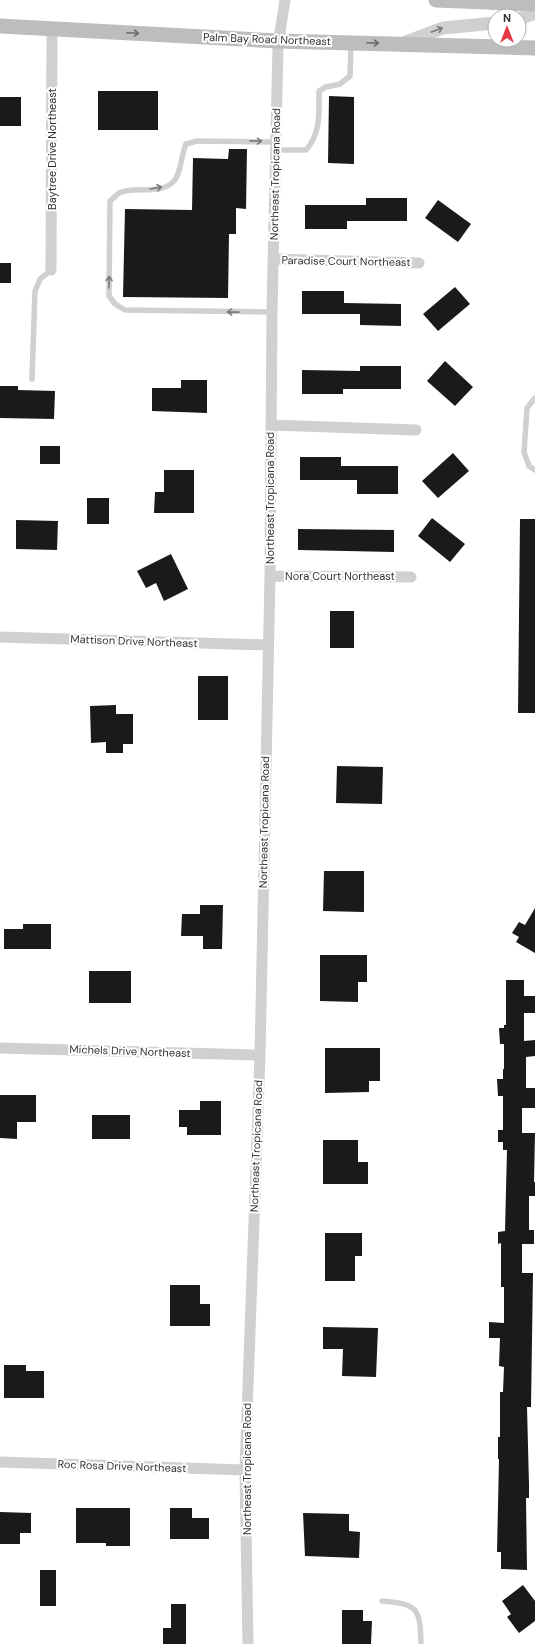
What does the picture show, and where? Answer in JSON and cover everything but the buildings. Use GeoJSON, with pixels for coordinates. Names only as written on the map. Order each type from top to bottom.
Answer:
{"type":"FeatureCollection","features":[{"type":"Feature","properties":{"kind":"main road"},"geometry":{"type":"LineString","coordinates":[[436,0],[535,4]]}},
{"type":"Feature","properties":{"kind":"main road","name":"Palm Bay Road Northeast"},"geometry":{"type":"LineString","coordinates":[[0,26],[278,41],[535,48]]}},
{"type":"Feature","properties":{"kind":"street","name":"Northeast Tropicana Road"},"geometry":{"type":"LineString","coordinates":[[248,1644],[245,1470],[260,1055],[270,576],[272,312],[278,41],[285,0]]}},
{"type":"Feature","properties":{"kind":"street"},"geometry":{"type":"LineString","coordinates":[[401,44],[443,28],[487,24]]}},
{"type":"Feature","properties":{"kind":"street","name":"Baytree Drive Northeast"},"geometry":{"type":"LineString","coordinates":[[51,270],[52,29]]}},
{"type":"Feature","properties":{"kind":"street","name":"Paradise Court Northeast"},"geometry":{"type":"LineString","coordinates":[[273,259],[419,263]]}},
{"type":"Feature","properties":{"kind":"street"},"geometry":{"type":"LineString","coordinates":[[271,425],[416,430]]}},
{"type":"Feature","properties":{"kind":"street","name":"Nora Court Northeast"},"geometry":{"type":"LineString","coordinates":[[270,576],[411,576]]}},
{"type":"Feature","properties":{"kind":"street","name":"Mattison Drive Northeast"},"geometry":{"type":"LineString","coordinates":[[0,637],[268,645]]}},
{"type":"Feature","properties":{"kind":"street","name":"Michels Drive Northeast"},"geometry":{"type":"LineString","coordinates":[[0,1048],[260,1055]]}},
{"type":"Feature","properties":{"kind":"street","name":"Roc Rosa Drive Northeast"},"geometry":{"type":"LineString","coordinates":[[0,1462],[245,1470]]}},
{"type":"Feature","properties":{"kind":"lane"},"geometry":{"type":"LineString","coordinates":[[272,312],[125,310],[115,304],[109,296],[110,201],[119,193],[133,190],[154,189],[166,186],[173,182],[178,174],[182,152],[186,144],[197,141],[276,146],[306,150],[310,146],[318,128],[319,91],[326,87],[340,84],[350,76],[351,43]]}},
{"type":"Feature","properties":{"kind":"lane"},"geometry":{"type":"LineString","coordinates":[[32,379],[35,290],[40,279],[51,270]]}},
{"type":"Feature","properties":{"kind":"lane"},"geometry":{"type":"LineString","coordinates":[[535,398],[527,408],[524,452],[529,466],[535,470]]}},
{"type":"Feature","properties":{"kind":"lane"},"geometry":{"type":"LineString","coordinates":[[382,1601],[403,1604],[411,1607],[417,1613],[420,1620],[421,1644]]}}]}
